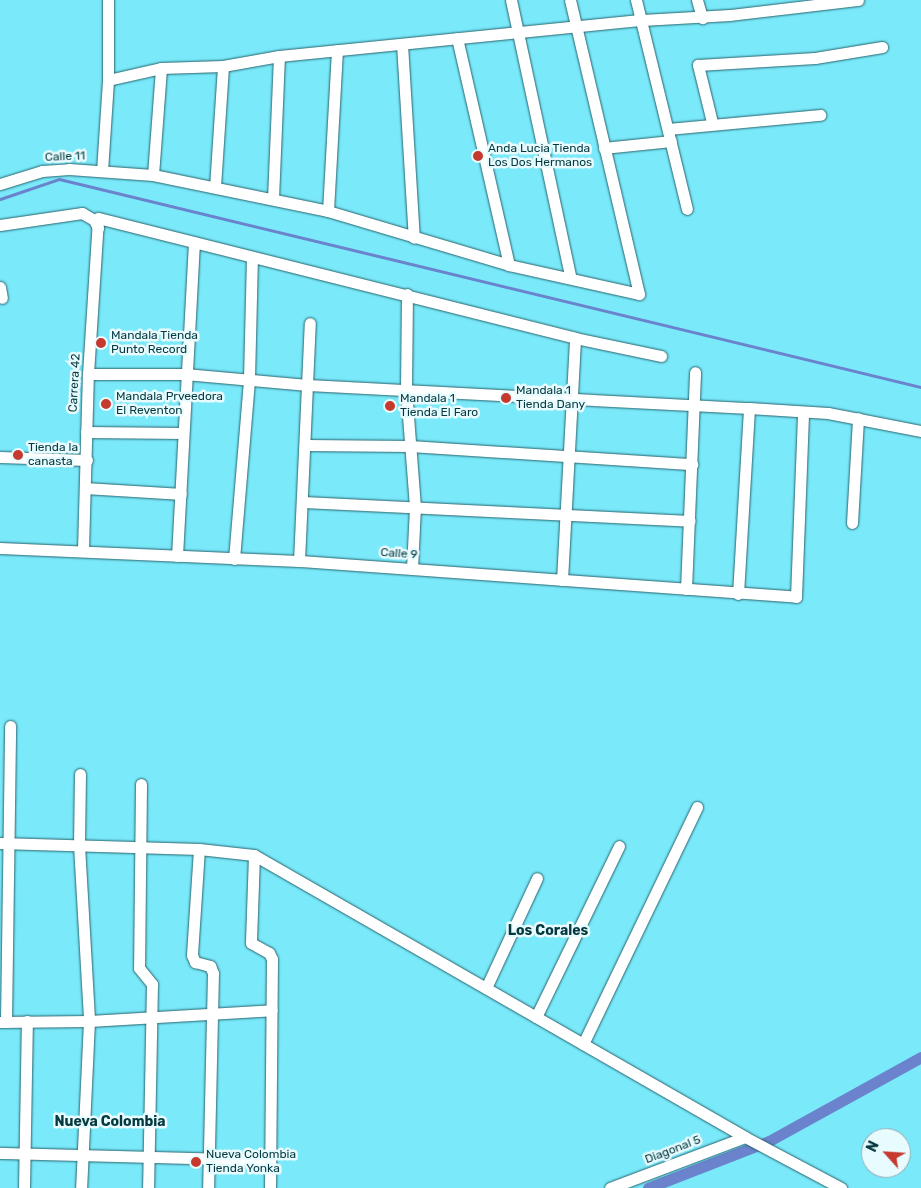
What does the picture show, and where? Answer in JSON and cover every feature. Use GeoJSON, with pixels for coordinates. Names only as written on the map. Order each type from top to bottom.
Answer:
{"type":"FeatureCollection","features":[{"type":"Feature","properties":{"kind":"street"},"geometry":{"type":"LineString","coordinates":[[102,171],[108,80],[108,0]]}},
{"type":"Feature","properties":{"kind":"street"},"geometry":{"type":"LineString","coordinates":[[511,0],[516,33],[570,276]]}},
{"type":"Feature","properties":{"kind":"street"},"geometry":{"type":"LineString","coordinates":[[570,0],[604,148],[670,141]]}},
{"type":"Feature","properties":{"kind":"street"},"geometry":{"type":"LineString","coordinates":[[636,0],[687,209]]}},
{"type":"Feature","properties":{"kind":"street"},"geometry":{"type":"LineString","coordinates":[[697,0],[702,18]]}},
{"type":"Feature","properties":{"kind":"street"},"geometry":{"type":"LineString","coordinates":[[108,80],[161,68],[223,66],[279,56],[642,20],[702,18],[762,6],[858,0]]}},
{"type":"Feature","properties":{"kind":"street"},"geometry":{"type":"LineString","coordinates":[[457,38],[509,266]]}},
{"type":"Feature","properties":{"kind":"street"},"geometry":{"type":"LineString","coordinates":[[402,44],[414,238]]}},
{"type":"Feature","properties":{"kind":"street"},"geometry":{"type":"LineString","coordinates":[[712,122],[698,65],[815,58],[882,47]]}},
{"type":"Feature","properties":{"kind":"street"},"geometry":{"type":"LineString","coordinates":[[328,211],[337,50]]}},
{"type":"Feature","properties":{"kind":"street"},"geometry":{"type":"LineString","coordinates":[[273,199],[279,56]]}},
{"type":"Feature","properties":{"kind":"street"},"geometry":{"type":"LineString","coordinates":[[215,187],[223,66]]}},
{"type":"Feature","properties":{"kind":"street"},"geometry":{"type":"LineString","coordinates":[[154,175],[161,68]]}},
{"type":"Feature","properties":{"kind":"street"},"geometry":{"type":"LineString","coordinates":[[668,128],[712,122],[820,115]]}},
{"type":"Feature","properties":{"kind":"street","name":"Calle 11"},"geometry":{"type":"LineString","coordinates":[[0,184],[42,171],[102,171],[154,175],[328,211],[509,266],[570,276],[585,284],[639,294],[604,148]]}},
{"type":"Feature","properties":{"kind":"street"},"geometry":{"type":"LineString","coordinates":[[0,225],[24,219],[82,213],[94,220],[100,231]]}},
{"type":"Feature","properties":{"kind":"street","name":"Carrera 42"},"geometry":{"type":"LineString","coordinates":[[83,550],[88,374],[100,231],[98,218],[194,242]]}},
{"type":"Feature","properties":{"kind":"street"},"geometry":{"type":"LineString","coordinates":[[177,556],[185,374],[194,242],[252,258],[407,294],[575,338],[662,356]]}},
{"type":"Feature","properties":{"kind":"street"},"geometry":{"type":"LineString","coordinates":[[234,559],[249,379],[252,258]]}},
{"type":"Feature","properties":{"kind":"street"},"geometry":{"type":"LineString","coordinates":[[407,294],[406,390],[415,507],[412,569]]}},
{"type":"Feature","properties":{"kind":"street"},"geometry":{"type":"LineString","coordinates":[[299,561],[304,502],[310,323]]}},
{"type":"Feature","properties":{"kind":"street"},"geometry":{"type":"LineString","coordinates":[[562,580],[567,458],[575,338]]}},
{"type":"Feature","properties":{"kind":"street"},"geometry":{"type":"LineString","coordinates":[[686,588],[695,372]]}},
{"type":"Feature","properties":{"kind":"street"},"geometry":{"type":"LineString","coordinates":[[88,374],[185,374],[308,385],[749,408],[858,418],[921,431]]}},
{"type":"Feature","properties":{"kind":"street"},"geometry":{"type":"LineString","coordinates":[[738,594],[749,408]]}},
{"type":"Feature","properties":{"kind":"street","name":"Calle 9"},"geometry":{"type":"LineString","coordinates":[[0,548],[83,550],[299,561],[686,588],[738,594],[796,596],[803,413]]}},
{"type":"Feature","properties":{"kind":"street"},"geometry":{"type":"LineString","coordinates":[[852,523],[858,418]]}},
{"type":"Feature","properties":{"kind":"street"},"geometry":{"type":"LineString","coordinates":[[86,432],[183,433]]}},
{"type":"Feature","properties":{"kind":"street"},"geometry":{"type":"LineString","coordinates":[[306,445],[410,446],[567,458],[692,464]]}},
{"type":"Feature","properties":{"kind":"street"},"geometry":{"type":"LineString","coordinates":[[0,457],[87,460]]}},
{"type":"Feature","properties":{"kind":"street"},"geometry":{"type":"LineString","coordinates":[[86,488],[181,494]]}},
{"type":"Feature","properties":{"kind":"street"},"geometry":{"type":"LineString","coordinates":[[304,502],[690,521]]}},
{"type":"Feature","properties":{"kind":"street"},"geometry":{"type":"LineString","coordinates":[[10,726],[3,843],[3,1022],[89,1021],[272,1010]]}},
{"type":"Feature","properties":{"kind":"street"},"geometry":{"type":"LineString","coordinates":[[80,774],[79,845],[89,1021],[81,1188]]}},
{"type":"Feature","properties":{"kind":"street"},"geometry":{"type":"LineString","coordinates":[[141,784],[139,968],[152,984],[148,1188]]}},
{"type":"Feature","properties":{"kind":"street"},"geometry":{"type":"LineString","coordinates":[[583,1044],[697,807]]}},
{"type":"Feature","properties":{"kind":"street"},"geometry":{"type":"LineString","coordinates":[[3,843],[199,849],[254,855],[583,1044],[841,1188]]}},
{"type":"Feature","properties":{"kind":"street"},"geometry":{"type":"LineString","coordinates":[[536,1017],[619,846]]}},
{"type":"Feature","properties":{"kind":"street"},"geometry":{"type":"LineString","coordinates":[[199,849],[192,955],[195,962],[210,966],[212,1015],[208,1188]]}},
{"type":"Feature","properties":{"kind":"street"},"geometry":{"type":"LineString","coordinates":[[254,855],[251,943],[269,952],[272,959],[270,1188]]}},
{"type":"Feature","properties":{"kind":"street"},"geometry":{"type":"LineString","coordinates":[[486,988],[537,878]]}},
{"type":"Feature","properties":{"kind":"street"},"geometry":{"type":"LineString","coordinates":[[24,1188],[27,1021]]}},
{"type":"Feature","properties":{"kind":"street","name":"Diagonal 5"},"geometry":{"type":"LineString","coordinates":[[610,1188],[750,1138]]}},
{"type":"Feature","properties":{"kind":"street"},"geometry":{"type":"LineString","coordinates":[[0,1153],[149,1155],[270,1160]]}},
{"type":"Feature","properties":{"kind":"waterway"},"geometry":{"type":"LineString","coordinates":[[0,199],[59,179],[921,387]]}},
{"type":"Feature","properties":{"kind":"waterway"},"geometry":{"type":"LineString","coordinates":[[648,1188],[769,1141],[921,1057]]}},
{"type":"Feature","properties":{"kind":"place","name":"Anda Lucia Tienda Los Dos Hermanos"},"geometry":{"type":"Point","coordinates":[478,156]}},
{"type":"Feature","properties":{"kind":"place","name":"Mandala Tienda Punto Record"},"geometry":{"type":"Point","coordinates":[101,343]}},
{"type":"Feature","properties":{"kind":"place","name":"Mandala 1 Tienda Dany"},"geometry":{"type":"Point","coordinates":[506,398]}},
{"type":"Feature","properties":{"kind":"place","name":"Mandala Prveedora El Reventon"},"geometry":{"type":"Point","coordinates":[106,404]}},
{"type":"Feature","properties":{"kind":"place","name":"Mandala 1 Tienda El Faro"},"geometry":{"type":"Point","coordinates":[390,406]}},
{"type":"Feature","properties":{"kind":"place","name":"Tienda la canasta"},"geometry":{"type":"Point","coordinates":[18,455]}},
{"type":"Feature","properties":{"kind":"place","name":"Nueva Colombia Tienda Yonka"},"geometry":{"type":"Point","coordinates":[196,1162]}},
{"type":"Feature","properties":{"kind":"district","name":"Los Corales"},"geometry":{"type":"Point","coordinates":[548,931]}},
{"type":"Feature","properties":{"kind":"district","name":"Nueva Colombia"},"geometry":{"type":"Point","coordinates":[110,1122]}}]}
